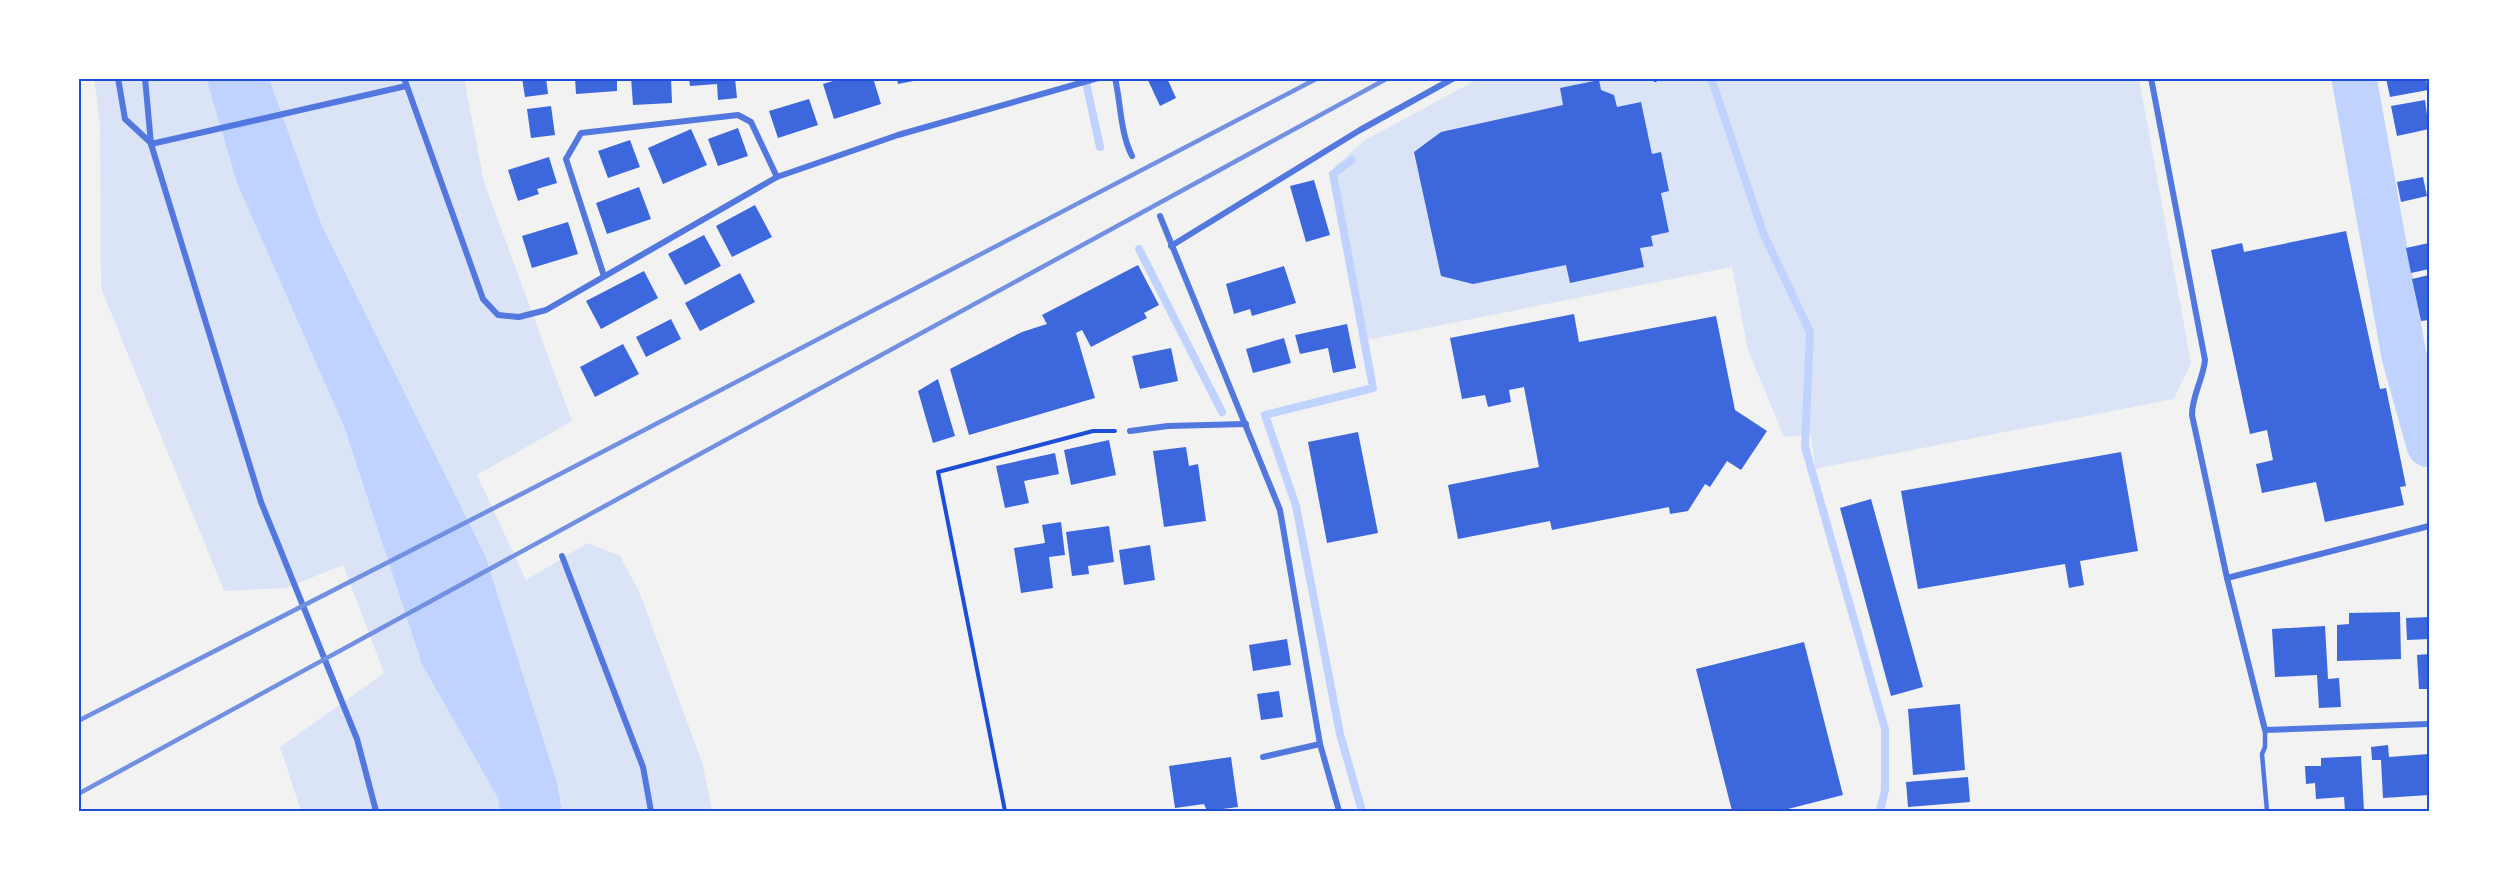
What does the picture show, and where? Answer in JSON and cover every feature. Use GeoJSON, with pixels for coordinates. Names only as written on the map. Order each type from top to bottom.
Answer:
{"type":"FeatureCollection","features":[{"type":"Feature","properties":{"kind":"street"},"geometry":{"type":"LineString","coordinates":[[118,78],[125,119],[151,144]]}},
{"type":"Feature","properties":{"kind":"street"},"geometry":{"type":"LineString","coordinates":[[145,78],[151,144],[261,502],[357,739],[376,811]]}},
{"type":"Feature","properties":{"kind":"street"},"geometry":{"type":"LineString","coordinates":[[404,78],[483,299],[498,315],[519,317],[546,310],[777,177],[898,135],[1097,79]]}},
{"type":"Feature","properties":{"kind":"street"},"geometry":{"type":"LineString","coordinates":[[1115,78],[1122,108],[1124,139],[1132,156]]}},
{"type":"Feature","properties":{"kind":"street"},"geometry":{"type":"LineString","coordinates":[[1171,246],[1360,130],[1454,78]]}},
{"type":"Feature","properties":{"kind":"street"},"geometry":{"type":"LineString","coordinates":[[2151,78],[2169,182],[2205,360],[2204,373],[2192,402],[2192,415],[2227,578],[2265,730],[2429,724]]}},
{"type":"Feature","properties":{"kind":"street"},"geometry":{"type":"LineString","coordinates":[[151,144],[406,86]]}},
{"type":"Feature","properties":{"kind":"street"},"geometry":{"type":"LineString","coordinates":[[604,276],[566,159],[581,133],[738,115],[751,122],[777,177]]}},
{"type":"Feature","properties":{"kind":"street"},"geometry":{"type":"LineString","coordinates":[[1160,216],[1280,510],[1320,744],[1339,811]]}},
{"type":"Feature","properties":{"kind":"street"},"geometry":{"type":"LineString","coordinates":[[1130,431],[1168,426],[1246,424]]}},
{"type":"Feature","properties":{"kind":"street"},"geometry":{"type":"LineString","coordinates":[[2227,578],[2428,527]]}},
{"type":"Feature","properties":{"kind":"street"},"geometry":{"type":"LineString","coordinates":[[562,556],[643,767],[651,811]]}},
{"type":"Feature","properties":{"kind":"street"},"geometry":{"type":"LineString","coordinates":[[1263,757],[1320,744]]}},
{"type":"Feature","properties":{"kind":"lane"},"geometry":{"type":"LineString","coordinates":[[2265,730],[2265,747],[2262,754],[2267,811]]}},
{"type":"Feature","properties":{"kind":"path"},"geometry":{"type":"LineString","coordinates":[[1005,811],[938,472],[1093,431],[1130,431]]}},
{"type":"Feature","properties":{"kind":"shaded area"},"geometry":{"type":"Polygon","coordinates":[[[94,78],[206,78],[237,183],[345,429],[498,798],[500,811],[301,811],[280,747],[384,673],[343,565],[286,588],[224,591],[101,288],[100,124],[94,78]]]}},
{"type":"Feature","properties":{"kind":"shaded area"},"geometry":{"type":"Polygon","coordinates":[[[269,78],[464,78],[484,182],[572,421],[477,475],[526,580],[588,543],[620,556],[639,591],[703,765],[712,811],[562,811],[557,782],[485,555],[322,226],[269,78]]]}},
{"type":"Feature","properties":{"kind":"shaded area"},"geometry":{"type":"Polygon","coordinates":[[[1480,78],[2139,78],[2191,363],[2174,399],[1815,469],[1811,434],[1784,437],[1748,350],[1732,267],[1367,340],[1335,166],[1365,140],[1480,78]]]}},
{"type":"Feature","properties":{"kind":"water"},"geometry":{"type":"Polygon","coordinates":[[[206,78],[269,78],[322,226],[485,555],[557,782],[562,811],[500,811],[498,798],[422,664],[345,429],[237,183],[206,78]]]}},
{"type":"Feature","properties":{"kind":"building"},"geometry":{"type":"Polygon","coordinates":[[[522,78],[546,78],[548,94],[525,97],[522,78]]]}},
{"type":"Feature","properties":{"kind":"building"},"geometry":{"type":"Polygon","coordinates":[[[575,78],[617,78],[617,91],[576,94],[575,78]]]}},
{"type":"Feature","properties":{"kind":"building"},"geometry":{"type":"Polygon","coordinates":[[[631,78],[671,78],[672,103],[633,105],[631,78]]]}},
{"type":"Feature","properties":{"kind":"building"},"geometry":{"type":"Polygon","coordinates":[[[689,78],[735,78],[737,98],[718,100],[717,84],[690,86],[689,78]]]}},
{"type":"Feature","properties":{"kind":"building"},"geometry":{"type":"Polygon","coordinates":[[[843,78],[873,78],[881,104],[834,119],[823,84],[843,78]]]}},
{"type":"Feature","properties":{"kind":"building"},"geometry":{"type":"Polygon","coordinates":[[[897,78],[924,78],[924,79],[898,84],[897,78]]]}},
{"type":"Feature","properties":{"kind":"building"},"geometry":{"type":"Polygon","coordinates":[[[1147,78],[1167,78],[1176,98],[1160,106],[1147,78]]]}},
{"type":"Feature","properties":{"kind":"building"},"geometry":{"type":"Polygon","coordinates":[[[2386,78],[2426,78],[2428,90],[2390,97],[2386,78]]]}},
{"type":"Feature","properties":{"kind":"building"},"geometry":{"type":"Polygon","coordinates":[[[1599,80],[1601,90],[1614,95],[1617,107],[1641,102],[1652,154],[1661,152],[1669,191],[1661,193],[1669,232],[1651,236],[1653,246],[1640,248],[1644,267],[1570,283],[1566,265],[1473,284],[1441,276],[1414,152],[1441,132],[1563,105],[1560,88],[1599,80]]]}},
{"type":"Feature","properties":{"kind":"building"},"geometry":{"type":"Polygon","coordinates":[[[809,99],[818,125],[778,138],[769,111],[809,99]]]}},
{"type":"Feature","properties":{"kind":"building"},"geometry":{"type":"Polygon","coordinates":[[[2425,100],[2429,129],[2397,136],[2391,106],[2425,100]]]}},
{"type":"Feature","properties":{"kind":"building"},"geometry":{"type":"Polygon","coordinates":[[[551,106],[555,135],[531,138],[527,109],[551,106]]]}},
{"type":"Feature","properties":{"kind":"building"},"geometry":{"type":"Polygon","coordinates":[[[738,128],[748,156],[718,166],[708,139],[738,128]]]}},
{"type":"Feature","properties":{"kind":"building"},"geometry":{"type":"Polygon","coordinates":[[[691,129],[707,165],[663,184],[648,148],[691,129]]]}},
{"type":"Feature","properties":{"kind":"building"},"geometry":{"type":"Polygon","coordinates":[[[630,140],[640,167],[608,178],[598,151],[630,140]]]}},
{"type":"Feature","properties":{"kind":"building"},"geometry":{"type":"Polygon","coordinates":[[[549,157],[557,183],[537,189],[539,194],[518,201],[508,170],[549,157]]]}},
{"type":"Feature","properties":{"kind":"building"},"geometry":{"type":"Polygon","coordinates":[[[2423,177],[2427,196],[2401,202],[2397,182],[2423,177]]]}},
{"type":"Feature","properties":{"kind":"building"},"geometry":{"type":"Polygon","coordinates":[[[1314,180],[1330,235],[1306,242],[1290,186],[1314,180]]]}},
{"type":"Feature","properties":{"kind":"building"},"geometry":{"type":"Polygon","coordinates":[[[639,187],[651,219],[607,234],[596,203],[639,187]]]}},
{"type":"Feature","properties":{"kind":"building"},"geometry":{"type":"Polygon","coordinates":[[[755,205],[772,237],[732,257],[716,226],[755,205]]]}},
{"type":"Feature","properties":{"kind":"building"},"geometry":{"type":"Polygon","coordinates":[[[568,222],[578,254],[532,268],[522,236],[568,222]]]}},
{"type":"Feature","properties":{"kind":"building"},"geometry":{"type":"Polygon","coordinates":[[[2346,231],[2380,389],[2386,388],[2406,486],[2400,487],[2404,505],[2325,522],[2316,482],[2262,493],[2256,464],[2273,460],[2267,430],[2250,434],[2211,250],[2242,243],[2244,252],[2346,231]]]}},
{"type":"Feature","properties":{"kind":"building"},"geometry":{"type":"Polygon","coordinates":[[[704,235],[721,266],[685,285],[668,254],[704,235]]]}},
{"type":"Feature","properties":{"kind":"building"},"geometry":{"type":"Polygon","coordinates":[[[2429,243],[2429,269],[2411,273],[2406,248],[2429,243]]]}},
{"type":"Feature","properties":{"kind":"building"},"geometry":{"type":"Polygon","coordinates":[[[1138,265],[1159,305],[1144,313],[1147,318],[1091,347],[1082,330],[1076,333],[1095,398],[969,435],[950,369],[1022,332],[1047,324],[1042,315],[1138,265]]]}},
{"type":"Feature","properties":{"kind":"building"},"geometry":{"type":"Polygon","coordinates":[[[1284,266],[1296,303],[1252,316],[1250,309],[1234,314],[1226,284],[1284,266]]]}},
{"type":"Feature","properties":{"kind":"building"},"geometry":{"type":"Polygon","coordinates":[[[644,271],[658,298],[601,329],[586,301],[644,271]]]}},
{"type":"Feature","properties":{"kind":"building"},"geometry":{"type":"Polygon","coordinates":[[[740,273],[755,302],[700,331],[685,303],[740,273]]]}},
{"type":"Feature","properties":{"kind":"building"},"geometry":{"type":"Polygon","coordinates":[[[2429,275],[2429,320],[2421,321],[2412,279],[2429,275]]]}},
{"type":"Feature","properties":{"kind":"building"},"geometry":{"type":"Polygon","coordinates":[[[1574,314],[1579,342],[1716,316],[1735,410],[1767,431],[1741,470],[1727,461],[1710,487],[1705,484],[1688,511],[1670,514],[1669,507],[1552,530],[1550,521],[1458,539],[1448,485],[1539,467],[1524,387],[1509,390],[1511,402],[1488,407],[1485,395],[1462,399],[1450,338],[1574,314]]]}},
{"type":"Feature","properties":{"kind":"building"},"geometry":{"type":"Polygon","coordinates":[[[671,319],[681,339],[646,357],[636,337],[671,319]]]}},
{"type":"Feature","properties":{"kind":"building"},"geometry":{"type":"Polygon","coordinates":[[[1347,324],[1356,368],[1333,373],[1328,348],[1300,354],[1295,335],[1347,324]]]}},
{"type":"Feature","properties":{"kind":"building"},"geometry":{"type":"Polygon","coordinates":[[[1284,338],[1291,363],[1253,373],[1246,349],[1284,338]]]}},
{"type":"Feature","properties":{"kind":"building"},"geometry":{"type":"Polygon","coordinates":[[[623,344],[639,374],[595,397],[580,367],[623,344]]]}},
{"type":"Feature","properties":{"kind":"building"},"geometry":{"type":"Polygon","coordinates":[[[1171,348],[1178,381],[1140,389],[1132,356],[1171,348]]]}},
{"type":"Feature","properties":{"kind":"building"},"geometry":{"type":"Polygon","coordinates":[[[938,379],[955,436],[933,443],[918,391],[938,379]]]}},
{"type":"Feature","properties":{"kind":"building"},"geometry":{"type":"Polygon","coordinates":[[[1358,432],[1378,533],[1327,543],[1308,442],[1358,432]]]}},
{"type":"Feature","properties":{"kind":"building"},"geometry":{"type":"Polygon","coordinates":[[[1109,440],[1116,475],[1071,485],[1064,450],[1109,440]]]}},
{"type":"Feature","properties":{"kind":"building"},"geometry":{"type":"Polygon","coordinates":[[[1186,447],[1189,466],[1198,464],[1206,521],[1164,527],[1153,451],[1186,447]]]}},
{"type":"Feature","properties":{"kind":"building"},"geometry":{"type":"Polygon","coordinates":[[[2121,452],[2138,551],[2080,561],[2084,585],[2069,588],[2065,564],[1918,589],[1901,491],[2121,452]]]}},
{"type":"Feature","properties":{"kind":"building"},"geometry":{"type":"Polygon","coordinates":[[[1055,453],[1059,474],[1024,481],[1029,503],[1005,508],[996,466],[1055,453]]]}},
{"type":"Feature","properties":{"kind":"building"},"geometry":{"type":"Polygon","coordinates":[[[1871,499],[1923,687],[1891,696],[1840,508],[1871,499]]]}},
{"type":"Feature","properties":{"kind":"building"},"geometry":{"type":"Polygon","coordinates":[[[1061,522],[1065,555],[1049,557],[1053,588],[1021,593],[1014,548],[1045,543],[1042,525],[1061,522]]]}},
{"type":"Feature","properties":{"kind":"building"},"geometry":{"type":"Polygon","coordinates":[[[1109,526],[1114,562],[1088,566],[1089,574],[1072,576],[1066,532],[1109,526]]]}},
{"type":"Feature","properties":{"kind":"building"},"geometry":{"type":"Polygon","coordinates":[[[1150,545],[1155,580],[1124,585],[1119,550],[1150,545]]]}},
{"type":"Feature","properties":{"kind":"building"},"geometry":{"type":"Polygon","coordinates":[[[2400,612],[2401,659],[2337,661],[2337,625],[2349,624],[2349,613],[2400,612]]]}},
{"type":"Feature","properties":{"kind":"building"},"geometry":{"type":"Polygon","coordinates":[[[2429,617],[2429,639],[2407,640],[2406,618],[2429,617]]]}},
{"type":"Feature","properties":{"kind":"building"},"geometry":{"type":"Polygon","coordinates":[[[2325,626],[2328,679],[2339,678],[2341,707],[2319,708],[2317,675],[2275,677],[2272,629],[2325,626]]]}},
{"type":"Feature","properties":{"kind":"building"},"geometry":{"type":"Polygon","coordinates":[[[1287,639],[1291,665],[1253,671],[1249,645],[1287,639]]]}},
{"type":"Feature","properties":{"kind":"building"},"geometry":{"type":"Polygon","coordinates":[[[1804,642],[1843,795],[1780,811],[1732,811],[1696,669],[1804,642]]]}},
{"type":"Feature","properties":{"kind":"building"},"geometry":{"type":"Polygon","coordinates":[[[2429,654],[2429,689],[2419,689],[2417,655],[2429,654]]]}},
{"type":"Feature","properties":{"kind":"building"},"geometry":{"type":"Polygon","coordinates":[[[1279,691],[1283,717],[1261,720],[1257,694],[1279,691]]]}},
{"type":"Feature","properties":{"kind":"building"},"geometry":{"type":"Polygon","coordinates":[[[1960,704],[1965,770],[1913,775],[1908,709],[1960,704]]]}},
{"type":"Feature","properties":{"kind":"building"},"geometry":{"type":"Polygon","coordinates":[[[2388,745],[2389,757],[2429,754],[2429,795],[2383,798],[2381,760],[2372,760],[2371,747],[2388,745]]]}},
{"type":"Feature","properties":{"kind":"building"},"geometry":{"type":"Polygon","coordinates":[[[2361,756],[2364,811],[2345,811],[2344,797],[2316,799],[2315,783],[2306,784],[2305,766],[2321,766],[2321,758],[2361,756]]]}},
{"type":"Feature","properties":{"kind":"building"},"geometry":{"type":"Polygon","coordinates":[[[1231,757],[1238,807],[1207,811],[1204,804],[1175,808],[1169,766],[1231,757]]]}},
{"type":"Feature","properties":{"kind":"building"},"geometry":{"type":"Polygon","coordinates":[[[1968,777],[1970,802],[1908,807],[1906,782],[1968,777]]]}},
{"type":"Feature","properties":{"kind":"waterway"},"geometry":{"type":"LineString","coordinates":[[1085,78],[1100,147]]}},
{"type":"Feature","properties":{"kind":"waterway"},"geometry":{"type":"LineString","coordinates":[[1711,78],[1764,235],[1810,332],[1805,447],[1885,729],[1885,790],[1880,811]]}},
{"type":"Feature","properties":{"kind":"waterway"},"geometry":{"type":"LineString","coordinates":[[2354,78],[2404,356],[2429,445]]}},
{"type":"Feature","properties":{"kind":"waterway"},"geometry":{"type":"LineString","coordinates":[[1352,160],[1333,174],[1373,388],[1265,415],[1296,506],[1340,734],[1362,811]]}},
{"type":"Feature","properties":{"kind":"waterway"},"geometry":{"type":"LineString","coordinates":[[1139,249],[1222,412]]}},
{"type":"Feature","properties":{"kind":"waterway"},"geometry":{"type":"LineString","coordinates":[[2423,424],[2429,423]]}},
{"type":"Feature","properties":{"kind":"railway"},"geometry":{"type":"LineString","coordinates":[[78,721],[537,486],[1318,78]]}},
{"type":"Feature","properties":{"kind":"railway"},"geometry":{"type":"LineString","coordinates":[[78,794],[1388,78]]}}]}
